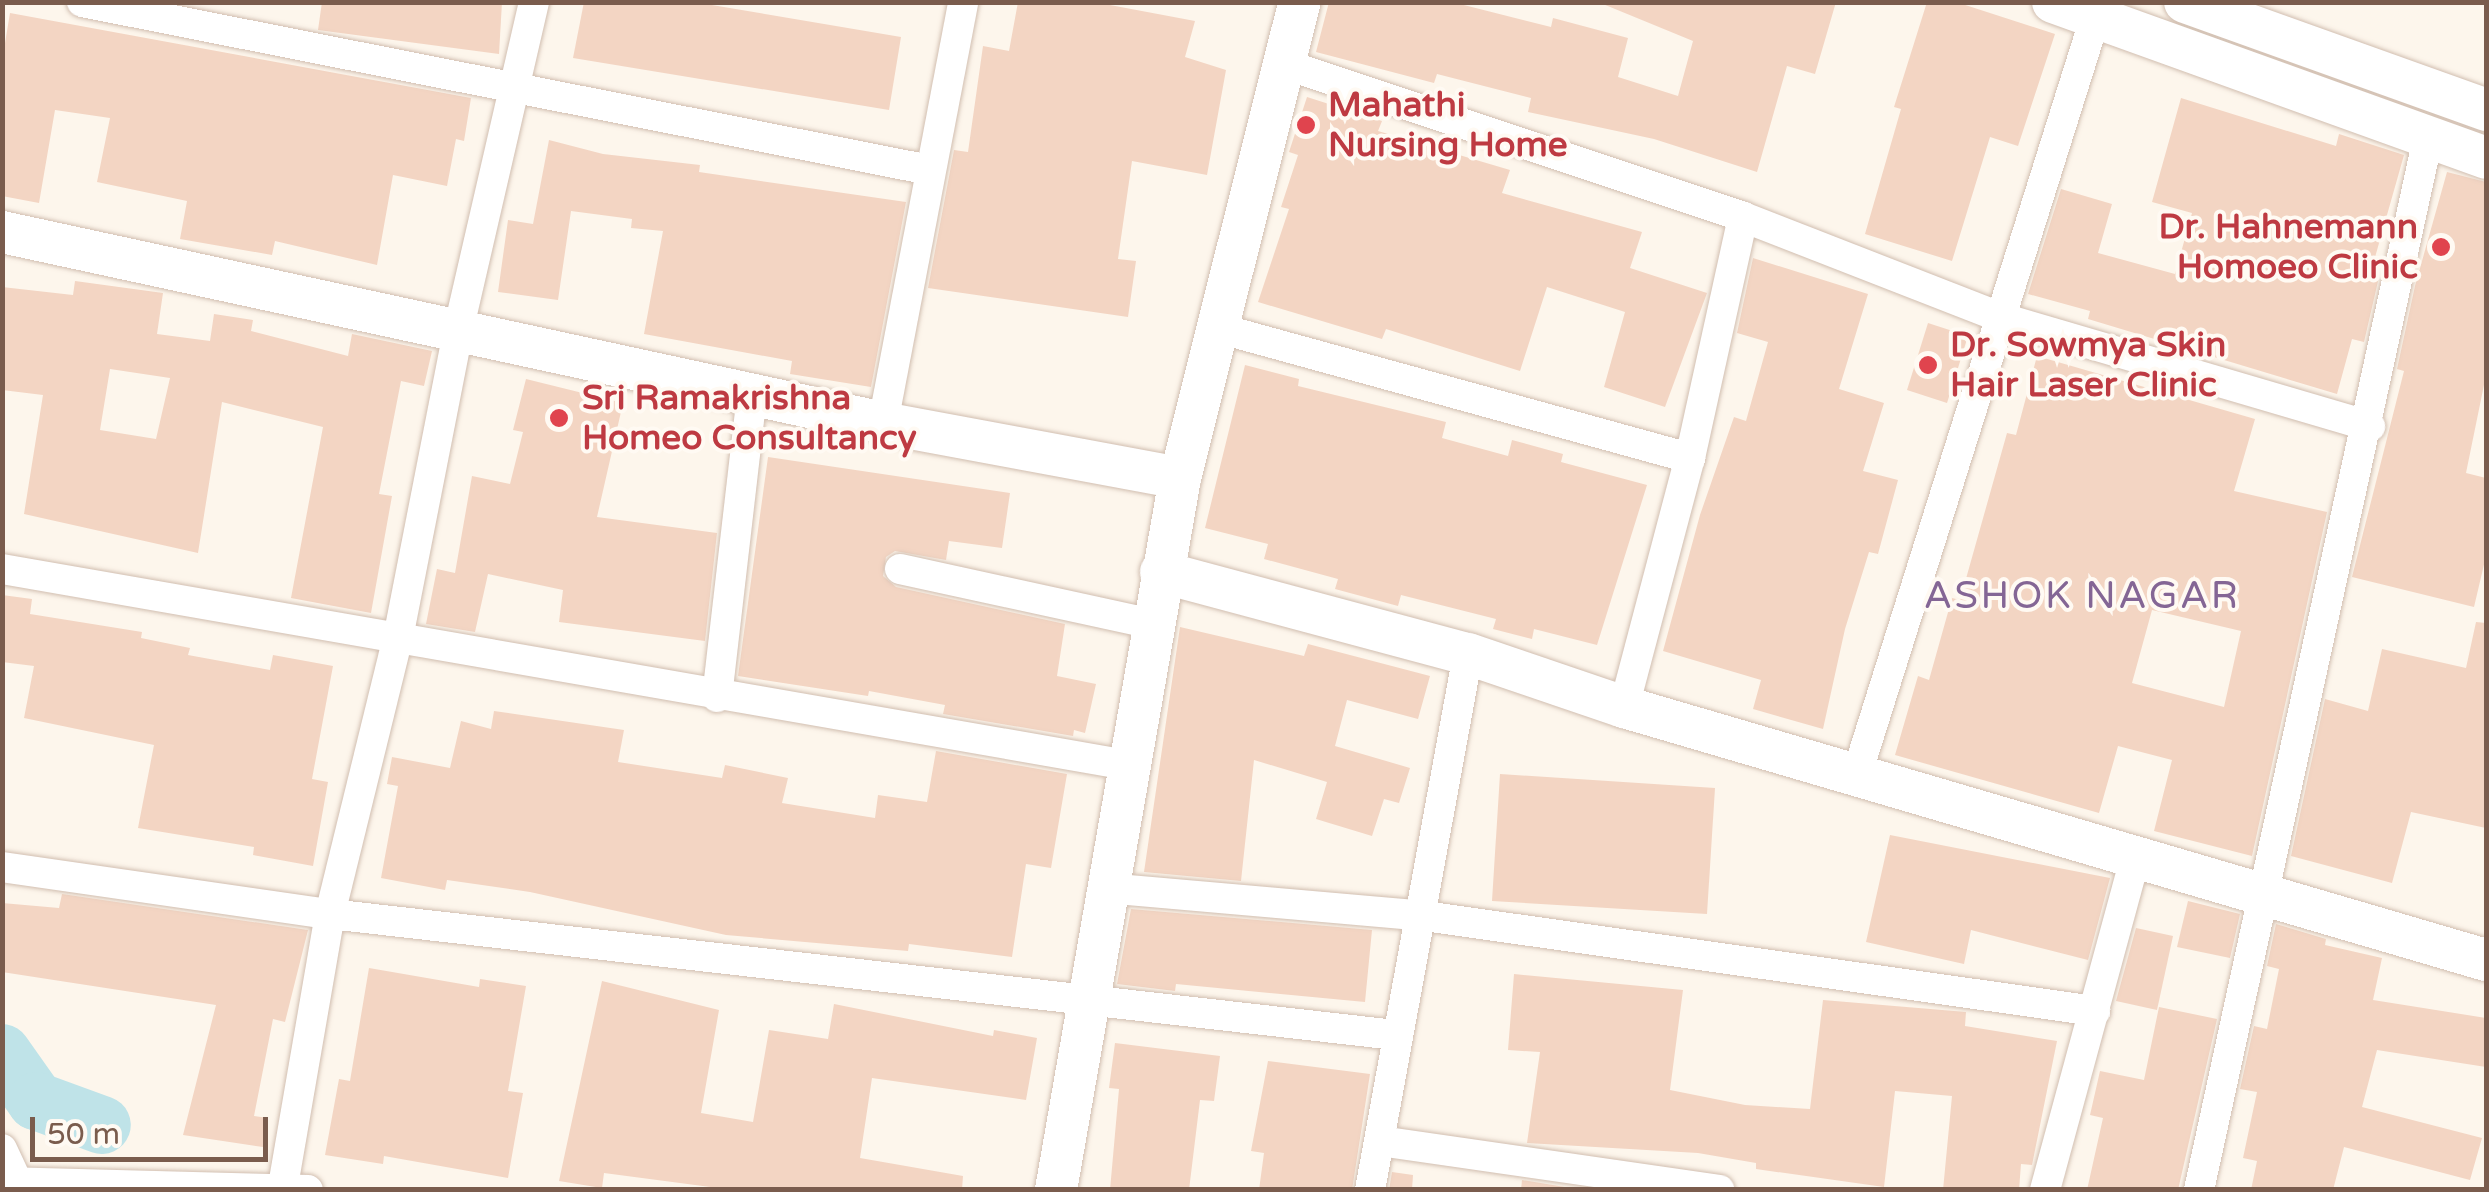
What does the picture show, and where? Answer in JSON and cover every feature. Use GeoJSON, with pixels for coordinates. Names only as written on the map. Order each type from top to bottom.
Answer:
{"type":"FeatureCollection","features":[{"type":"Feature","properties":{"kind":"street"},"geometry":{"type":"LineString","coordinates":[[82,2],[930,170]]}},
{"type":"Feature","properties":{"kind":"street"},"geometry":{"type":"LineString","coordinates":[[2,1149],[13,1184],[295,1188],[330,914],[398,638],[459,328],[534,2]]}},
{"type":"Feature","properties":{"kind":"street"},"geometry":{"type":"LineString","coordinates":[[883,423],[963,2]]}},
{"type":"Feature","properties":{"kind":"street"},"geometry":{"type":"LineString","coordinates":[[1056,1190],[1180,478],[1214,326],[1300,2]]}},
{"type":"Feature","properties":{"kind":"street"},"geometry":{"type":"LineString","coordinates":[[2053,2],[2098,10],[2486,158]]}},
{"type":"Feature","properties":{"kind":"street"},"geometry":{"type":"LineString","coordinates":[[2185,2],[2486,110]]}},
{"type":"Feature","properties":{"kind":"street"},"geometry":{"type":"LineString","coordinates":[[1856,776],[2098,10]]}},
{"type":"Feature","properties":{"kind":"street"},"geometry":{"type":"LineString","coordinates":[[1281,63],[1743,217],[1998,317],[2370,426]]}},
{"type":"Feature","properties":{"kind":"street"},"geometry":{"type":"LineString","coordinates":[[2199,1190],[2370,426],[2428,138]]}},
{"type":"Feature","properties":{"kind":"street"},"geometry":{"type":"LineString","coordinates":[[1624,707],[1690,458],[1743,217]]}},
{"type":"Feature","properties":{"kind":"street"},"geometry":{"type":"LineString","coordinates":[[2,232],[459,328],[883,423],[1180,478]]}},
{"type":"Feature","properties":{"kind":"street"},"geometry":{"type":"LineString","coordinates":[[1214,326],[1690,458]]}},
{"type":"Feature","properties":{"kind":"street"},"geometry":{"type":"LineString","coordinates":[[716,697],[752,394]]}},
{"type":"Feature","properties":{"kind":"street"},"geometry":{"type":"LineString","coordinates":[[2,568],[716,697],[1128,765]]}},
{"type":"Feature","properties":{"kind":"street"},"geometry":{"type":"LineString","coordinates":[[900,568],[1152,624]]}},
{"type":"Feature","properties":{"kind":"street"},"geometry":{"type":"LineString","coordinates":[[1161,572],[1468,654],[1624,707],[2486,960]]}},
{"type":"Feature","properties":{"kind":"street"},"geometry":{"type":"LineString","coordinates":[[1370,1190],[1417,914],[1468,654]]}},
{"type":"Feature","properties":{"kind":"street"},"geometry":{"type":"LineString","coordinates":[[2045,1190],[2136,856]]}},
{"type":"Feature","properties":{"kind":"street"},"geometry":{"type":"LineString","coordinates":[[2,867],[330,914],[1396,1035]]}},
{"type":"Feature","properties":{"kind":"street"},"geometry":{"type":"LineString","coordinates":[[1106,888],[1417,914],[2095,1011]]}},
{"type":"Feature","properties":{"kind":"street"},"geometry":{"type":"LineString","coordinates":[[1380,1141],[1719,1190]]}},
{"type":"Feature","properties":{"kind":"building"},"geometry":{"type":"Polygon","coordinates":[[[322,2],[502,2],[499,54],[318,30],[322,2]]]}},
{"type":"Feature","properties":{"kind":"building"},"geometry":{"type":"Polygon","coordinates":[[[584,2],[694,2],[901,37],[889,110],[573,58],[584,2]]]}},
{"type":"Feature","properties":{"kind":"building"},"geometry":{"type":"Polygon","coordinates":[[[1018,2],[1094,2],[1195,21],[1185,57],[1226,70],[1207,175],[1132,161],[1118,259],[1136,261],[1128,317],[928,288],[954,150],[968,152],[983,46],[1009,51],[1018,2]]]}},
{"type":"Feature","properties":{"kind":"building"},"geometry":{"type":"Polygon","coordinates":[[[1329,2],[1452,2],[1551,27],[1553,18],[1628,38],[1618,77],[1678,96],[1693,41],[1598,2],[1836,2],[1815,74],[1787,66],[1757,172],[1654,139],[1528,112],[1531,98],[1437,74],[1434,83],[1316,52],[1329,2]]]}},
{"type":"Feature","properties":{"kind":"building"},"geometry":{"type":"Polygon","coordinates":[[[1927,2],[1956,2],[2055,34],[2018,146],[1990,137],[1952,261],[1865,234],[1901,109],[1894,107],[1927,2]]]}},
{"type":"Feature","properties":{"kind":"building"},"geometry":{"type":"Polygon","coordinates":[[[10,13],[471,98],[464,141],[456,139],[447,186],[393,175],[377,265],[275,241],[272,255],[180,239],[187,201],[97,182],[110,118],[55,110],[39,203],[2,196],[2,61],[10,13]]]}},
{"type":"Feature","properties":{"kind":"building"},"geometry":{"type":"Polygon","coordinates":[[[1307,97],[1382,121],[1378,131],[1510,170],[1502,193],[1642,232],[1630,268],[1707,293],[1665,407],[1604,387],[1625,312],[1547,287],[1520,371],[1386,329],[1382,339],[1258,302],[1289,209],[1281,207],[1298,155],[1289,152],[1307,97]]]}},
{"type":"Feature","properties":{"kind":"building"},"geometry":{"type":"Polygon","coordinates":[[[2181,98],[2336,146],[2339,134],[2404,155],[2370,275],[2379,277],[2364,342],[2352,339],[2337,394],[2088,319],[2090,311],[2028,294],[2061,189],[2112,204],[2098,253],[2175,274],[2192,213],[2152,202],[2181,98]]]}},
{"type":"Feature","properties":{"kind":"building"},"geometry":{"type":"Polygon","coordinates":[[[549,140],[603,154],[700,165],[699,172],[906,202],[871,387],[790,374],[792,361],[644,334],[663,231],[631,228],[632,219],[571,211],[558,300],[498,292],[508,220],[533,224],[549,140]]]}},
{"type":"Feature","properties":{"kind":"building"},"geometry":{"type":"Polygon","coordinates":[[[2447,172],[2486,182],[2486,375],[2466,473],[2486,478],[2486,556],[2474,607],[2352,577],[2404,371],[2397,369],[2415,286],[2447,172]]]}},
{"type":"Feature","properties":{"kind":"building"},"geometry":{"type":"Polygon","coordinates":[[[1753,258],[1868,294],[1839,389],[1884,403],[1863,471],[1898,480],[1878,554],[1869,552],[1845,629],[1823,729],[1753,709],[1761,680],[1663,651],[1700,515],[1734,417],[1746,421],[1768,342],[1737,333],[1753,258]]]}},
{"type":"Feature","properties":{"kind":"building"},"geometry":{"type":"Polygon","coordinates":[[[75,281],[163,293],[157,334],[210,341],[214,314],[253,320],[251,331],[348,356],[352,334],[432,351],[424,386],[401,381],[379,494],[392,496],[371,613],[291,598],[323,427],[222,402],[198,553],[24,514],[43,395],[2,390],[2,287],[73,295],[75,281]],[[110,369],[100,430],[156,439],[170,378],[110,369]]]}},
{"type":"Feature","properties":{"kind":"building"},"geometry":{"type":"Polygon","coordinates":[[[1928,323],[1968,336],[1947,403],[1907,390],[1928,323]]]}},
{"type":"Feature","properties":{"kind":"building"},"geometry":{"type":"Polygon","coordinates":[[[2037,356],[2255,419],[2234,491],[2327,512],[2252,856],[2154,831],[2172,760],[2118,746],[2099,813],[1895,755],[1918,676],[1929,680],[1952,598],[1960,600],[2007,433],[2016,435],[2037,356]],[[2152,610],[2132,683],[2224,707],[2241,631],[2152,610]]]}},
{"type":"Feature","properties":{"kind":"building"},"geometry":{"type":"Polygon","coordinates":[[[1245,365],[1299,379],[1298,386],[1446,422],[1442,438],[1508,456],[1512,440],[1563,454],[1561,462],[1647,485],[1597,645],[1534,629],[1532,639],[1493,629],[1496,619],[1401,595],[1398,606],[1335,589],[1338,579],[1264,559],[1268,544],[1205,528],[1245,365]]]}},
{"type":"Feature","properties":{"kind":"building"},"geometry":{"type":"Polygon","coordinates":[[[526,379],[623,403],[597,517],[717,533],[705,641],[559,622],[563,590],[488,574],[475,632],[426,624],[437,569],[455,573],[472,476],[510,484],[523,432],[513,430],[526,379]]]}},
{"type":"Feature","properties":{"kind":"building"},"geometry":{"type":"Polygon","coordinates":[[[768,457],[1010,493],[1002,548],[949,541],[946,560],[895,551],[886,557],[883,576],[896,587],[1065,624],[1057,676],[1096,684],[1085,733],[1074,730],[1073,736],[943,714],[945,705],[869,691],[868,696],[738,676],[768,457]]]}},
{"type":"Feature","properties":{"kind":"building"},"geometry":{"type":"Polygon","coordinates":[[[2,595],[32,599],[30,614],[142,632],[141,638],[190,648],[188,655],[270,670],[273,655],[333,666],[312,779],[328,782],[313,866],[253,855],[254,847],[138,828],[154,745],[24,718],[34,666],[2,662],[2,595]]]}},
{"type":"Feature","properties":{"kind":"building"},"geometry":{"type":"Polygon","coordinates":[[[2476,622],[2486,623],[2486,828],[2411,812],[2392,883],[2291,856],[2325,699],[2368,711],[2382,649],[2466,668],[2476,622]]]}},
{"type":"Feature","properties":{"kind":"building"},"geometry":{"type":"Polygon","coordinates":[[[1180,627],[1304,656],[1308,644],[1430,676],[1418,719],[1347,700],[1335,746],[1410,768],[1399,803],[1384,799],[1372,836],[1316,819],[1327,782],[1254,760],[1241,881],[1144,872],[1180,627]]]}},
{"type":"Feature","properties":{"kind":"building"},"geometry":{"type":"Polygon","coordinates":[[[494,711],[624,730],[618,762],[722,778],[725,765],[788,778],[782,803],[875,818],[878,795],[927,802],[936,751],[1067,774],[1051,868],[1026,864],[1012,957],[909,944],[908,951],[726,935],[530,892],[447,880],[445,890],[381,878],[398,786],[387,784],[392,757],[450,768],[461,721],[491,729],[494,711]]]}},
{"type":"Feature","properties":{"kind":"building"},"geometry":{"type":"Polygon","coordinates":[[[1500,774],[1715,788],[1707,914],[1492,901],[1500,774]]]}},
{"type":"Feature","properties":{"kind":"building"},"geometry":{"type":"Polygon","coordinates":[[[1890,835],[2110,878],[2088,960],[1971,930],[1964,964],[1866,942],[1890,835]]]}},
{"type":"Feature","properties":{"kind":"building"},"geometry":{"type":"Polygon","coordinates":[[[62,894],[308,930],[285,1022],[273,1019],[254,1116],[268,1118],[263,1147],[183,1135],[216,1005],[2,972],[2,903],[59,908],[62,894]]]}},
{"type":"Feature","properties":{"kind":"building"},"geometry":{"type":"Polygon","coordinates":[[[2188,901],[2240,914],[2230,958],[2177,947],[2188,901]]]}},
{"type":"Feature","properties":{"kind":"building"},"geometry":{"type":"Polygon","coordinates":[[[1131,909],[1372,930],[1365,1002],[1176,984],[1175,991],[1117,984],[1131,909]]]}},
{"type":"Feature","properties":{"kind":"building"},"geometry":{"type":"Polygon","coordinates":[[[2276,924],[2326,939],[2325,945],[2382,958],[2373,1000],[2486,1018],[2486,1067],[2377,1050],[2362,1107],[2482,1138],[2470,1180],[2344,1147],[2333,1190],[2251,1190],[2257,1161],[2243,1158],[2257,1092],[2240,1089],[2254,1026],[2267,1029],[2279,969],[2267,966],[2276,924]]]}},
{"type":"Feature","properties":{"kind":"building"},"geometry":{"type":"Polygon","coordinates":[[[2136,928],[2173,936],[2157,1010],[2116,1001],[2136,928]]]}},
{"type":"Feature","properties":{"kind":"building"},"geometry":{"type":"Polygon","coordinates":[[[369,968],[479,987],[480,979],[526,986],[508,1091],[523,1093],[508,1178],[384,1156],[383,1164],[325,1155],[339,1079],[350,1081],[369,968]]]}},
{"type":"Feature","properties":{"kind":"building"},"geometry":{"type":"Polygon","coordinates":[[[1514,974],[1683,990],[1670,1090],[1745,1105],[1810,1109],[1823,1000],[1966,1012],[1965,1026],[2057,1041],[2032,1165],[2021,1164],[2019,1190],[1943,1190],[1952,1096],[1895,1091],[1884,1187],[1756,1169],[1756,1163],[1698,1153],[1527,1143],[1540,1052],[1508,1050],[1514,974]]]}},
{"type":"Feature","properties":{"kind":"building"},"geometry":{"type":"Polygon","coordinates":[[[602,981],[719,1010],[701,1113],[753,1122],[769,1030],[828,1039],[834,1004],[993,1036],[994,1030],[1037,1038],[1026,1100],[872,1078],[860,1158],[963,1176],[962,1190],[733,1190],[604,1173],[602,1188],[559,1181],[602,981]]]}},
{"type":"Feature","properties":{"kind":"building"},"geometry":{"type":"Polygon","coordinates":[[[2159,1007],[2217,1019],[2178,1190],[2087,1190],[2103,1118],[2090,1115],[2100,1071],[2144,1080],[2159,1007]]]}},
{"type":"Feature","properties":{"kind":"building"},"geometry":{"type":"Polygon","coordinates":[[[1115,1043],[1220,1056],[1214,1101],[1200,1100],[1189,1190],[1110,1190],[1119,1089],[1109,1088],[1115,1043]]]}},
{"type":"Feature","properties":{"kind":"building"},"geometry":{"type":"Polygon","coordinates":[[[1268,1061],[1370,1074],[1352,1190],[1259,1190],[1264,1153],[1251,1151],[1268,1061]]]}},
{"type":"Feature","properties":{"kind":"building"},"geometry":{"type":"Polygon","coordinates":[[[1392,1172],[1413,1175],[1412,1190],[1389,1190],[1392,1172]]]}},
{"type":"Feature","properties":{"kind":"building"},"geometry":{"type":"Polygon","coordinates":[[[1522,1180],[1571,1188],[1571,1190],[1521,1190],[1522,1180]]]}},
{"type":"Feature","properties":{"kind":"waterway"},"geometry":{"type":"LineString","coordinates":[[2,1053],[36,1101],[102,1125]]}},
{"type":"Feature","properties":{"kind":"place","name":"Mahathi Nursing Home"},"geometry":{"type":"Point","coordinates":[1306,125]}},
{"type":"Feature","properties":{"kind":"place","name":"Dr. Hahnemann Homoeo Clinic"},"geometry":{"type":"Point","coordinates":[2441,247]}},
{"type":"Feature","properties":{"kind":"place","name":"Dr. Sowmya Skin Hair Laser Clinic"},"geometry":{"type":"Point","coordinates":[1928,365]}},
{"type":"Feature","properties":{"kind":"place","name":"Sri Ramakrishna Homeo Consultancy"},"geometry":{"type":"Point","coordinates":[559,418]}},
{"type":"Feature","properties":{"kind":"district","name":"ASHOK NAGAR"},"geometry":{"type":"Point","coordinates":[2082,597]}}]}
